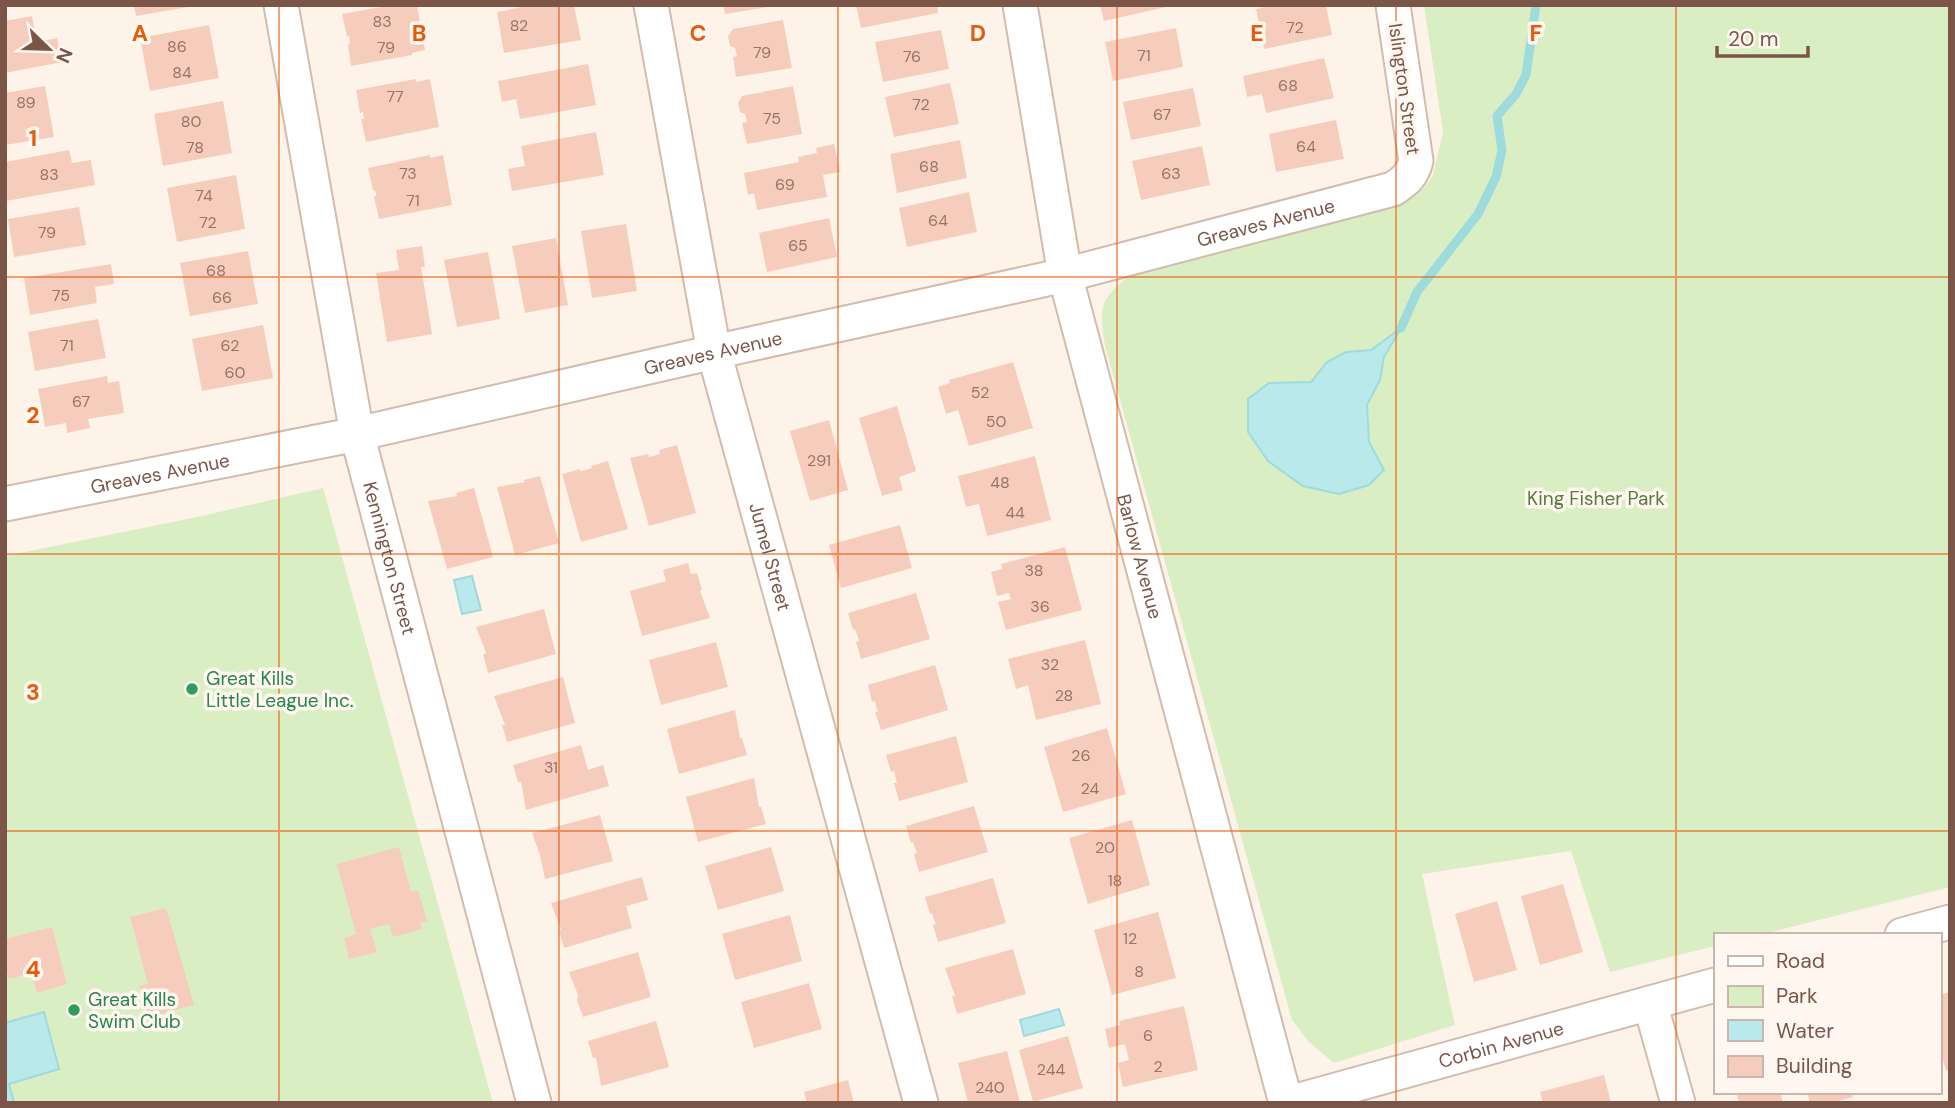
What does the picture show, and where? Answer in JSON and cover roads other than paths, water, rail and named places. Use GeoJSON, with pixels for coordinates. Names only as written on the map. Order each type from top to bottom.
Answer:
{"type":"FeatureCollection","features":[{"type":"Feature","properties":{"kind":"street","name":"Kennington Street"},"geometry":{"type":"LineString","coordinates":[[281,5],[357,435],[534,1103]]}},
{"type":"Feature","properties":{"kind":"street","name":"Jumel Street"},"geometry":{"type":"LineString","coordinates":[[652,5],[714,352],[921,1103]]}},
{"type":"Feature","properties":{"kind":"street","name":"Barlow Avenue"},"geometry":{"type":"LineString","coordinates":[[1020,5],[1065,275],[1288,1103]]}},
{"type":"Feature","properties":{"kind":"street","name":"Islington Street"},"geometry":{"type":"LineString","coordinates":[[1393,5],[1415,149],[1413,173]]}},
{"type":"Feature","properties":{"kind":"street","name":"Greaves Avenue"},"geometry":{"type":"LineString","coordinates":[[5,504],[357,435],[714,352],[1065,275],[1393,189],[1413,173]]}},
{"type":"Feature","properties":{"kind":"street"},"geometry":{"type":"LineString","coordinates":[[1909,933],[1950,922]]}},
{"type":"Feature","properties":{"kind":"street","name":"Corbin Avenue"},"geometry":{"type":"LineString","coordinates":[[1288,1103],[1714,985]]}},
{"type":"Feature","properties":{"kind":"street"},"geometry":{"type":"LineString","coordinates":[[1650,1003],[1678,1103]]}},
{"type":"Feature","properties":{"kind":"water"},"geometry":{"type":"Polygon","coordinates":[[[1401,328],[1384,357],[1380,380],[1367,405],[1369,442],[1384,470],[1369,485],[1339,494],[1303,486],[1268,461],[1248,432],[1248,399],[1269,383],[1311,382],[1327,362],[1346,352],[1371,350],[1401,328]]]}},
{"type":"Feature","properties":{"kind":"water"},"geometry":{"type":"Polygon","coordinates":[[[472,576],[481,610],[462,614],[454,580],[472,576]]]}},
{"type":"Feature","properties":{"kind":"water"},"geometry":{"type":"Polygon","coordinates":[[[1059,1009],[1064,1025],[1024,1036],[1020,1020],[1059,1009]]]}},
{"type":"Feature","properties":{"kind":"water"},"geometry":{"type":"Polygon","coordinates":[[[44,1012],[59,1069],[9,1084],[14,1103],[5,1103],[5,1023],[44,1012]]]}},
{"type":"Feature","properties":{"kind":"waterway"},"geometry":{"type":"LineString","coordinates":[[1401,328],[1417,292],[1478,214],[1496,177],[1502,150],[1497,116],[1516,94],[1526,75],[1536,5]]}},
{"type":"Feature","properties":{"kind":"place","name":"Great Kills Little League Inc."},"geometry":{"type":"Point","coordinates":[192,689]}},
{"type":"Feature","properties":{"kind":"place","name":"Great Kills Swim Club"},"geometry":{"type":"Point","coordinates":[74,1010]}},
{"type":"Feature","properties":{"kind":"park label","name":"King Fisher Park"},"geometry":{"type":"Point","coordinates":[1596,498]}}]}
